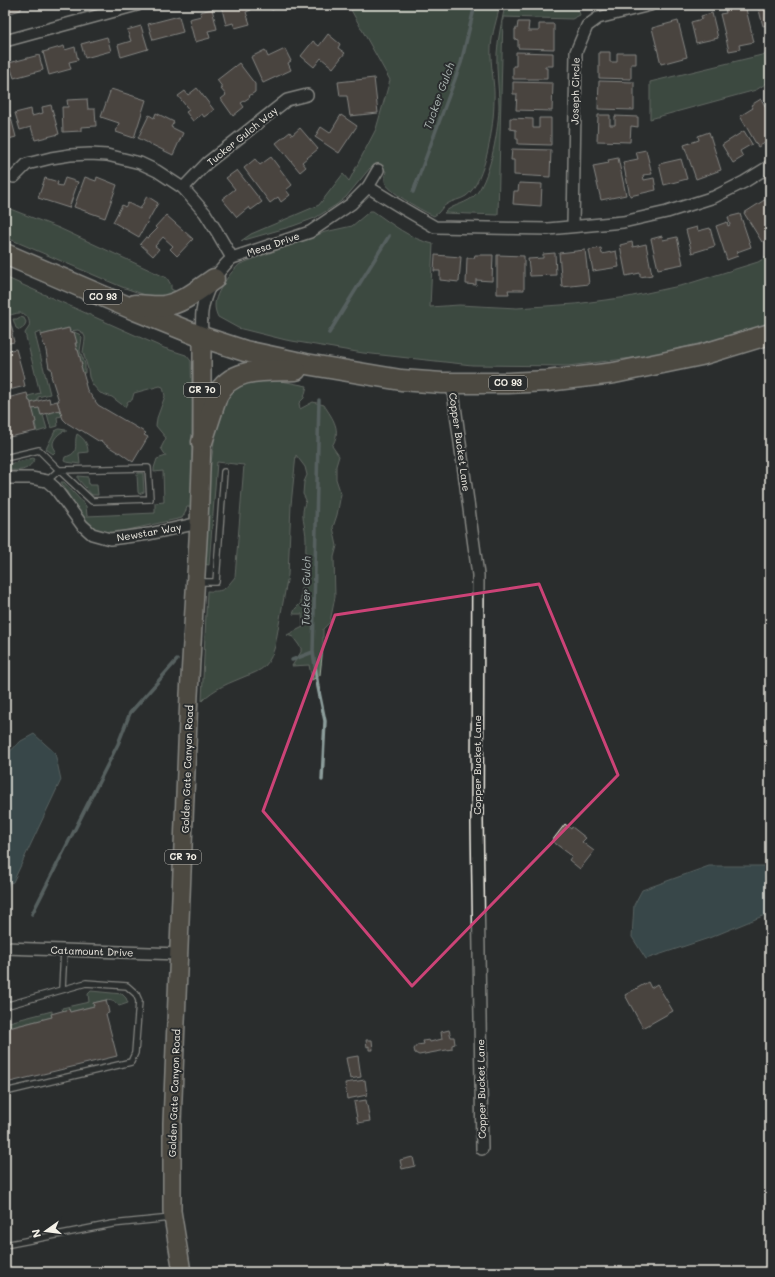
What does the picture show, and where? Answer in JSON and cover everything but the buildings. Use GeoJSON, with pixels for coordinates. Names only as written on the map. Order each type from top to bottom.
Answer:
{"type":"FeatureCollection","features":[{"type":"Feature","properties":{"kind":"highway","name":"CO 93"},"geometry":{"type":"LineString","coordinates":[[5,254],[202,337],[245,351],[334,369],[401,380],[452,384],[481,384],[548,381],[614,373],[701,355],[770,334]]}},
{"type":"Feature","properties":{"kind":"highway"},"geometry":{"type":"LineString","coordinates":[[121,304],[169,305],[192,294],[214,279]]}},
{"type":"Feature","properties":{"kind":"highway"},"geometry":{"type":"LineString","coordinates":[[202,442],[219,391],[228,381],[235,377],[256,371],[334,369]]}},
{"type":"Feature","properties":{"kind":"main road","name":"Golden Gate Canyon Road"},"geometry":{"type":"LineString","coordinates":[[182,1272],[172,1211],[172,1123],[189,695],[199,523],[202,442],[202,337]]}},
{"type":"Feature","properties":{"kind":"street"},"geometry":{"type":"LineString","coordinates":[[5,41],[137,5]]}},
{"type":"Feature","properties":{"kind":"street","name":"Joseph Circle"},"geometry":{"type":"LineString","coordinates":[[573,226],[576,52],[587,26],[598,18],[650,5]]}},
{"type":"Feature","properties":{"kind":"street","name":"Tucker Gulch Way"},"geometry":{"type":"LineString","coordinates":[[183,188],[207,163],[287,100],[307,95]]}},
{"type":"Feature","properties":{"kind":"street"},"geometry":{"type":"LineString","coordinates":[[14,177],[27,164],[70,155],[107,155],[140,164],[157,171],[183,188],[205,213],[232,258]]}},
{"type":"Feature","properties":{"kind":"street"},"geometry":{"type":"LineString","coordinates":[[368,187],[436,227],[548,229],[623,222],[667,212],[714,197],[744,182],[770,166]]}},
{"type":"Feature","properties":{"kind":"street","name":"Mesa Drive"},"geometry":{"type":"LineString","coordinates":[[202,337],[202,312],[207,293],[222,267],[232,258],[310,232],[351,204],[368,187],[378,170]]}},
{"type":"Feature","properties":{"kind":"street","name":"Copper Bucket Lane"},"geometry":{"type":"LineString","coordinates":[[452,384],[478,575],[477,820],[482,1149]]}},
{"type":"Feature","properties":{"kind":"street"},"geometry":{"type":"LineString","coordinates":[[5,478],[31,478],[47,481]]}},
{"type":"Feature","properties":{"kind":"street","name":"Newstar Way"},"geometry":{"type":"LineString","coordinates":[[47,481],[55,488],[82,525],[92,534],[110,539],[148,534],[199,523]]}},
{"type":"Feature","properties":{"kind":"street","name":"Catamount Drive"},"geometry":{"type":"LineString","coordinates":[[5,948],[179,954]]}},
{"type":"Feature","properties":{"kind":"lane"},"geometry":{"type":"LineString","coordinates":[[5,458],[39,450],[59,470],[92,501],[150,499],[148,468],[59,470],[47,481]]}},
{"type":"Feature","properties":{"kind":"lane"},"geometry":{"type":"LineString","coordinates":[[196,582],[216,582],[224,472]]}},
{"type":"Feature","properties":{"kind":"lane"},"geometry":{"type":"LineString","coordinates":[[62,989],[64,950]]}},
{"type":"Feature","properties":{"kind":"lane"},"geometry":{"type":"LineString","coordinates":[[5,1006],[86,983],[128,986],[136,994],[138,1001],[135,1053],[131,1062],[5,1092]]}},
{"type":"Feature","properties":{"kind":"lane"},"geometry":{"type":"LineString","coordinates":[[5,1245],[112,1224],[173,1218]]}},
{"type":"Feature","properties":{"kind":"highlighted area"},"geometry":{"type":"Polygon","coordinates":[[[539,584],[618,775],[412,986],[263,811],[335,615],[539,584]]]}},
{"type":"Feature","properties":{"kind":"green space"},"geometry":{"type":"Polygon","coordinates":[[[368,5],[500,5],[493,31],[491,47],[494,111],[488,152],[479,178],[473,189],[466,196],[445,205],[434,216],[408,202],[389,188],[385,181],[386,171],[370,168],[346,197],[315,218],[241,241],[251,234],[319,205],[343,174],[349,181],[376,129],[390,80],[351,10],[368,5]]]}},
{"type":"Feature","properties":{"kind":"green space"},"geometry":{"type":"Polygon","coordinates":[[[505,5],[577,5],[580,15],[572,19],[503,17],[498,215],[444,213],[452,207],[469,200],[477,193],[482,185],[490,163],[496,138],[499,114],[497,53],[499,35],[505,5]]]}},
{"type":"Feature","properties":{"kind":"green space"},"geometry":{"type":"Polygon","coordinates":[[[770,53],[770,81],[756,90],[650,119],[650,82],[770,53]]]}},
{"type":"Feature","properties":{"kind":"green space"},"geometry":{"type":"Polygon","coordinates":[[[5,207],[59,228],[167,278],[171,285],[171,289],[175,291],[175,298],[157,299],[122,287],[5,237],[5,207]]]}},
{"type":"Feature","properties":{"kind":"green space"},"geometry":{"type":"Polygon","coordinates":[[[370,211],[373,211],[409,235],[433,244],[430,307],[459,305],[517,308],[575,304],[628,297],[684,285],[758,262],[770,255],[770,324],[739,334],[648,356],[568,366],[472,365],[363,353],[286,340],[238,328],[218,317],[215,305],[218,295],[228,277],[240,264],[325,232],[352,226],[370,211]]]}},
{"type":"Feature","properties":{"kind":"green space"},"geometry":{"type":"Polygon","coordinates":[[[5,277],[164,348],[186,355],[191,361],[191,507],[187,507],[182,518],[110,534],[99,531],[85,523],[61,482],[64,482],[86,506],[87,516],[155,513],[155,503],[164,502],[163,471],[154,472],[157,459],[166,456],[161,448],[166,438],[156,426],[157,418],[165,396],[163,387],[160,386],[134,393],[132,400],[128,401],[125,407],[112,397],[100,393],[92,384],[89,377],[83,352],[85,337],[83,333],[78,330],[69,331],[68,328],[41,335],[41,332],[35,334],[50,394],[38,397],[38,401],[31,403],[28,396],[40,393],[25,333],[29,327],[29,322],[26,315],[22,313],[9,315],[7,313],[5,306],[5,277]]]}},
{"type":"Feature","properties":{"kind":"green space"},"geometry":{"type":"Polygon","coordinates":[[[20,317],[24,318],[26,322],[24,327],[20,330],[16,328],[13,319],[20,317]]]}},
{"type":"Feature","properties":{"kind":"green space"},"geometry":{"type":"Polygon","coordinates":[[[74,332],[82,337],[80,351],[85,364],[85,373],[83,373],[81,366],[74,332]]]}},
{"type":"Feature","properties":{"kind":"green space"},"geometry":{"type":"Polygon","coordinates":[[[261,377],[307,386],[304,398],[299,403],[300,409],[313,402],[324,405],[335,425],[336,435],[332,446],[339,456],[336,466],[336,479],[341,494],[333,527],[337,546],[334,557],[335,597],[330,622],[323,629],[320,675],[312,680],[309,665],[292,666],[301,652],[301,648],[293,637],[287,635],[303,627],[302,614],[293,614],[295,609],[301,603],[301,594],[307,559],[306,534],[303,516],[306,500],[303,494],[304,482],[307,475],[305,467],[296,455],[291,505],[288,575],[275,646],[272,654],[267,664],[261,669],[222,686],[202,701],[207,591],[218,591],[224,589],[235,577],[244,465],[217,462],[209,565],[203,564],[207,490],[217,421],[228,391],[261,377]]]}},
{"type":"Feature","properties":{"kind":"green space"},"geometry":{"type":"Polygon","coordinates":[[[39,408],[41,415],[43,415],[47,429],[37,432],[32,409],[39,408]]]}},
{"type":"Feature","properties":{"kind":"green space"},"geometry":{"type":"Polygon","coordinates":[[[61,410],[62,416],[57,417],[58,426],[51,428],[47,414],[61,410]]]}},
{"type":"Feature","properties":{"kind":"green space"},"geometry":{"type":"Polygon","coordinates":[[[59,429],[66,430],[66,432],[64,431],[60,433],[54,440],[53,445],[56,451],[53,454],[46,449],[55,431],[59,429]]]}},
{"type":"Feature","properties":{"kind":"green space"},"geometry":{"type":"Polygon","coordinates":[[[77,434],[82,437],[88,449],[88,452],[79,453],[80,464],[64,461],[65,457],[75,451],[77,434]]]}},
{"type":"Feature","properties":{"kind":"green space"},"geometry":{"type":"Polygon","coordinates":[[[33,458],[35,459],[26,469],[5,470],[5,465],[33,458]]]}},
{"type":"Feature","properties":{"kind":"green space"},"geometry":{"type":"Polygon","coordinates":[[[138,473],[143,473],[144,492],[139,494],[137,475],[138,473]]]}},
{"type":"Feature","properties":{"kind":"green space"},"geometry":{"type":"Polygon","coordinates":[[[78,476],[88,477],[89,485],[97,485],[98,495],[92,495],[78,479],[78,476]]]}},
{"type":"Feature","properties":{"kind":"green space"},"geometry":{"type":"Polygon","coordinates":[[[91,991],[122,994],[128,1003],[119,1006],[113,1001],[104,1001],[93,1003],[94,1006],[70,1012],[69,1009],[63,1011],[62,1008],[89,1002],[88,994],[91,991]]]}},
{"type":"Feature","properties":{"kind":"green space"},"geometry":{"type":"Polygon","coordinates":[[[52,1011],[52,1017],[5,1029],[6,1014],[8,1015],[9,1022],[52,1011]]]}},
{"type":"Feature","properties":{"kind":"water"},"geometry":{"type":"Polygon","coordinates":[[[34,734],[55,753],[61,780],[13,882],[10,883],[5,879],[5,756],[21,741],[34,734]]]}},
{"type":"Feature","properties":{"kind":"water"},"geometry":{"type":"Polygon","coordinates":[[[709,866],[770,866],[770,913],[709,938],[646,959],[632,937],[634,905],[642,890],[709,866]]]}},
{"type":"Feature","properties":{"kind":"waterway","name":"Tucker Gulch"},"geometry":{"type":"LineString","coordinates":[[413,192],[461,63],[475,5]]}},
{"type":"Feature","properties":{"kind":"waterway","name":"Tucker Gulch"},"geometry":{"type":"LineString","coordinates":[[329,333],[389,236]]}},
{"type":"Feature","properties":{"kind":"waterway","name":"Tucker Gulch"},"geometry":{"type":"LineString","coordinates":[[319,400],[313,652],[325,721],[322,780]]}},
{"type":"Feature","properties":{"kind":"waterway"},"geometry":{"type":"LineString","coordinates":[[292,660],[313,652]]}},
{"type":"Feature","properties":{"kind":"waterway"},"geometry":{"type":"LineString","coordinates":[[32,914],[118,744],[130,713],[177,660]]}},
{"type":"Feature","properties":{"kind":"waterway"},"geometry":{"type":"LineString","coordinates":[[6,888],[8,878]]}}]}
